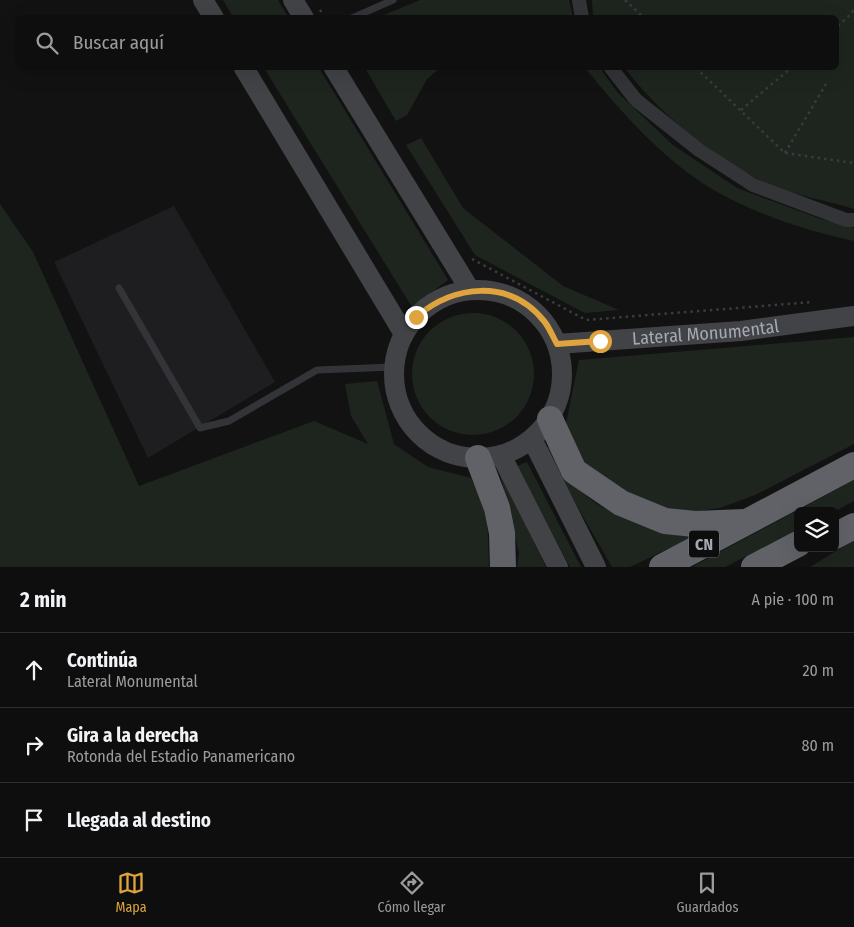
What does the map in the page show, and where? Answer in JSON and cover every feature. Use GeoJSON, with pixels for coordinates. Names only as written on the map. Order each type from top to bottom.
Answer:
{"type":"FeatureCollection","features":[{"type":"Feature","properties":{"kind":"highway"},"geometry":{"type":"LineString","coordinates":[[550,419],[574,470],[621,503],[664,521],[695,524],[745,522]]}},
{"type":"Feature","properties":{"kind":"highway"},"geometry":{"type":"LineString","coordinates":[[490,457],[500,524],[503,567]]}},
{"type":"Feature","properties":{"kind":"highway","name":"CN"},"geometry":{"type":"LineString","coordinates":[[662,567],[854,465]]}},
{"type":"Feature","properties":{"kind":"highway"},"geometry":{"type":"LineString","coordinates":[[839,522],[854,514]]}},
{"type":"Feature","properties":{"kind":"highway"},"geometry":{"type":"LineString","coordinates":[[839,534],[854,526]]}},
{"type":"Feature","properties":{"kind":"highway"},"geometry":{"type":"LineString","coordinates":[[754,567],[794,546]]}},
{"type":"Feature","properties":{"kind":"highway"},"geometry":{"type":"LineString","coordinates":[[784,567],[808,552]]}},
{"type":"Feature","properties":{"kind":"street"},"geometry":{"type":"LineString","coordinates":[[203,0],[212,15]]}},
{"type":"Feature","properties":{"kind":"street"},"geometry":{"type":"LineString","coordinates":[[293,0],[302,15]]}},
{"type":"Feature","properties":{"kind":"street"},"geometry":{"type":"LineString","coordinates":[[579,0],[582,15]]}},
{"type":"Feature","properties":{"kind":"street"},"geometry":{"type":"LineString","coordinates":[[245,70],[404,334]]}},
{"type":"Feature","properties":{"kind":"street"},"geometry":{"type":"LineString","coordinates":[[335,70],[470,290]]}},
{"type":"Feature","properties":{"kind":"street"},"geometry":{"type":"LineString","coordinates":[[613,70],[636,100],[699,150],[753,185],[846,220],[854,220]]}},
{"type":"Feature","properties":{"kind":"street"},"geometry":{"type":"LineString","coordinates":[[470,290],[497,292],[523,303],[544,321],[557,344],[563,369],[560,395],[550,419],[532,439],[490,457],[451,454],[426,440],[407,420],[396,395],[394,367],[397,350],[404,334],[416,317],[432,304],[450,295],[470,290]]}},
{"type":"Feature","properties":{"kind":"street","name":"Lateral Monumental"},"geometry":{"type":"LineString","coordinates":[[557,344],[741,331],[854,316]]}},
{"type":"Feature","properties":{"kind":"street"},"geometry":{"type":"LineString","coordinates":[[532,439],[596,567]]}},
{"type":"Feature","properties":{"kind":"street"},"geometry":{"type":"LineString","coordinates":[[490,457],[558,567]]}},
{"type":"Feature","properties":{"kind":"lane"},"geometry":{"type":"LineString","coordinates":[[359,15],[393,0]]}},
{"type":"Feature","properties":{"kind":"lane"},"geometry":{"type":"LineString","coordinates":[[119,288],[200,428],[229,421],[317,370],[394,367]]}},
{"type":"Feature","properties":{"kind":"path"},"geometry":{"type":"LineString","coordinates":[[625,0],[641,15]]}},
{"type":"Feature","properties":{"kind":"path"},"geometry":{"type":"LineString","coordinates":[[839,25],[852,13],[854,8]]}},
{"type":"Feature","properties":{"kind":"path"},"geometry":{"type":"LineString","coordinates":[[698,70],[785,153],[854,163]]}},
{"type":"Feature","properties":{"kind":"path"},"geometry":{"type":"LineString","coordinates":[[741,110],[789,70]]}},
{"type":"Feature","properties":{"kind":"path"},"geometry":{"type":"LineString","coordinates":[[785,153],[826,84]]}},
{"type":"Feature","properties":{"kind":"path"},"geometry":{"type":"LineString","coordinates":[[468,252],[474,261],[586,320],[814,302]]}},
{"type":"Feature","properties":{"kind":"shaded area"},"geometry":{"type":"Polygon","coordinates":[[[223,0],[278,0],[287,15],[232,15],[223,0]]]}},
{"type":"Feature","properties":{"kind":"shaded area"},"geometry":{"type":"Polygon","coordinates":[[[420,0],[569,0],[573,15],[384,15],[420,0]]]}},
{"type":"Feature","properties":{"kind":"shaded area"},"geometry":{"type":"Polygon","coordinates":[[[592,0],[854,0],[854,209],[775,187],[747,173],[708,148],[671,118],[638,85],[627,70],[839,70],[839,15],[593,15],[592,0]]]}},
{"type":"Feature","properties":{"kind":"shaded area"},"geometry":{"type":"Polygon","coordinates":[[[265,70],[320,70],[448,280],[412,307],[265,70]]]}},
{"type":"Feature","properties":{"kind":"shaded area"},"geometry":{"type":"Polygon","coordinates":[[[366,70],[438,70],[427,79],[407,115],[396,121],[366,70]]]}},
{"type":"Feature","properties":{"kind":"shaded area"},"geometry":{"type":"Polygon","coordinates":[[[587,70],[601,70],[618,93],[673,145],[737,188],[821,219],[854,228],[854,241],[813,231],[772,217],[751,209],[712,189],[665,154],[623,112],[587,70]]]}},
{"type":"Feature","properties":{"kind":"shaded area"},"geometry":{"type":"Polygon","coordinates":[[[421,138],[463,208],[563,286],[619,310],[585,313],[475,255],[406,145],[421,138]]]}},
{"type":"Feature","properties":{"kind":"shaded area"},"geometry":{"type":"Polygon","coordinates":[[[0,204],[33,252],[139,486],[314,421],[368,444],[351,416],[345,384],[377,381],[394,444],[428,467],[471,478],[487,511],[489,567],[0,567],[0,204]]]}},
{"type":"Feature","properties":{"kind":"shaded area"},"geometry":{"type":"Polygon","coordinates":[[[174,206],[275,382],[148,458],[54,262],[174,206]]]}},
{"type":"Feature","properties":{"kind":"shaded area"},"geometry":{"type":"Polygon","coordinates":[[[473,313],[485,314],[496,318],[507,323],[516,331],[524,340],[529,351],[533,362],[533,386],[529,397],[524,408],[516,417],[507,425],[496,430],[485,434],[473,435],[461,434],[450,430],[439,425],[430,417],[422,408],[417,397],[413,386],[412,374],[413,362],[417,351],[422,340],[430,331],[439,323],[450,318],[461,314],[473,313]]]}},
{"type":"Feature","properties":{"kind":"shaded area"},"geometry":{"type":"Polygon","coordinates":[[[854,337],[854,444],[755,495],[720,508],[675,514],[629,493],[585,468],[565,428],[579,360],[854,337]]]}},
{"type":"Feature","properties":{"kind":"shaded area"},"geometry":{"type":"Polygon","coordinates":[[[549,446],[569,479],[596,503],[627,519],[697,535],[630,567],[612,567],[545,450],[549,446]]]}},
{"type":"Feature","properties":{"kind":"shaded area"},"geometry":{"type":"Polygon","coordinates":[[[527,462],[581,567],[570,567],[517,466],[527,462]]]}},
{"type":"Feature","properties":{"kind":"shaded area"},"geometry":{"type":"Polygon","coordinates":[[[499,470],[546,567],[517,567],[519,553],[499,470]]]}},
{"type":"Feature","properties":{"kind":"shaded area"},"geometry":{"type":"Polygon","coordinates":[[[854,480],[854,501],[839,509],[839,507],[804,507],[854,480]]]}},
{"type":"Feature","properties":{"kind":"shaded area"},"geometry":{"type":"Polygon","coordinates":[[[794,512],[794,532],[725,567],[692,567],[794,512]]]}},
{"type":"Feature","properties":{"kind":"shaded area"},"geometry":{"type":"Polygon","coordinates":[[[854,540],[854,567],[810,567],[834,552],[839,552],[839,549],[854,540]]]}},
{"type":"Feature","properties":{"kind":"route"},"geometry":{"type":"LineString","coordinates":[[416,317],[432,304],[450,295],[470,290],[497,292],[523,303],[544,321],[557,344],[600,341]]}}]}
